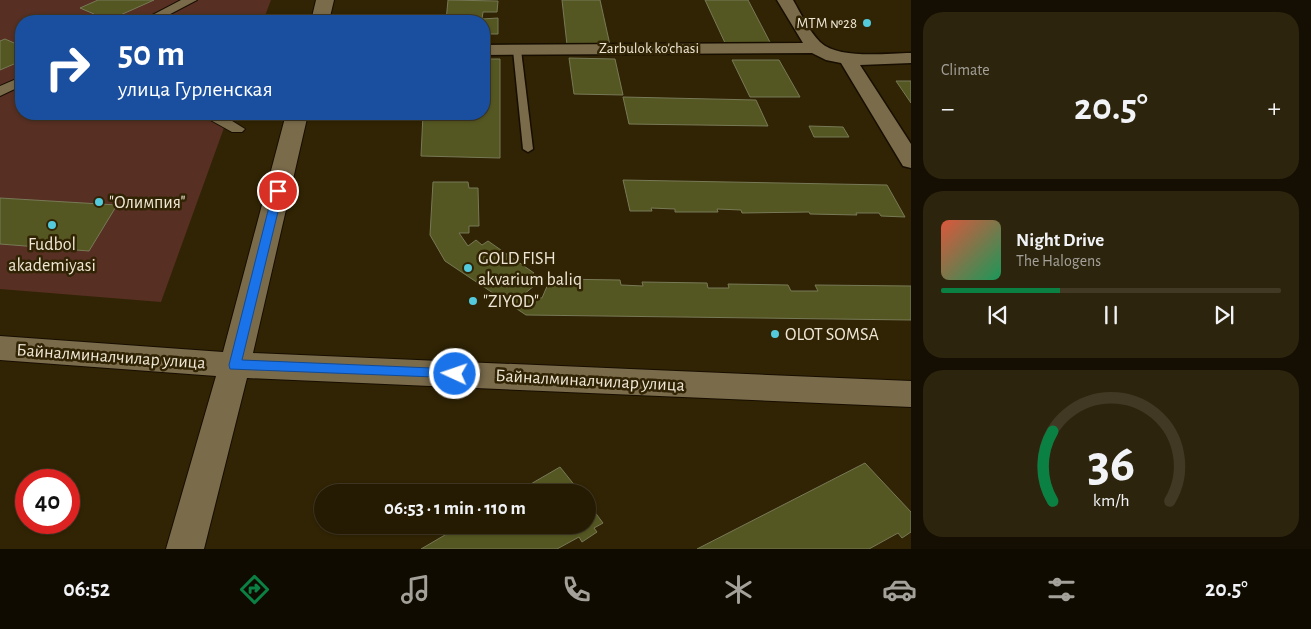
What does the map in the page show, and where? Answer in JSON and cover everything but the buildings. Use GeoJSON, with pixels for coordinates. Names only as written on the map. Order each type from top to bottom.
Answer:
{"type":"FeatureCollection","features":[{"type":"Feature","properties":{"kind":"street"},"geometry":{"type":"LineString","coordinates":[[160,15],[191,0]]}},
{"type":"Feature","properties":{"kind":"street"},"geometry":{"type":"LineString","coordinates":[[321,15],[325,0]]}},
{"type":"Feature","properties":{"kind":"street"},"geometry":{"type":"LineString","coordinates":[[785,0],[815,48]]}},
{"type":"Feature","properties":{"kind":"street","name":"Zarbulok ko'chasi"},"geometry":{"type":"LineString","coordinates":[[490,50],[815,48],[830,55],[847,58],[911,58]]}},
{"type":"Feature","properties":{"kind":"street"},"geometry":{"type":"LineString","coordinates":[[847,58],[911,160]]}},
{"type":"Feature","properties":{"kind":"street"},"geometry":{"type":"LineString","coordinates":[[0,92],[15,84]]}},
{"type":"Feature","properties":{"kind":"street"},"geometry":{"type":"LineString","coordinates":[[222,120],[237,128]]}},
{"type":"Feature","properties":{"kind":"street"},"geometry":{"type":"LineString","coordinates":[[185,549],[235,365],[296,120]]}},
{"type":"Feature","properties":{"kind":"street","name":"Байналминалчилар улица"},"geometry":{"type":"LineString","coordinates":[[0,348],[235,365],[911,394]]}},
{"type":"Feature","properties":{"kind":"lane"},"geometry":{"type":"LineString","coordinates":[[517,50],[528,149]]}},
{"type":"Feature","properties":{"kind":"shaded area","name":"\"Олимпия\""},"geometry":{"type":"Polygon","coordinates":[[[0,0],[271,0],[265,15],[15,15],[15,120],[227,120],[161,302],[0,289],[0,0]]]}},
{"type":"Feature","properties":{"kind":"place","name":"MTM №28"},"geometry":{"type":"Point","coordinates":[867,23]}},
{"type":"Feature","properties":{"kind":"place","name":"\"Олимпия\""},"geometry":{"type":"Point","coordinates":[99,202]}},
{"type":"Feature","properties":{"kind":"place","name":"Fudbol akademiyasi"},"geometry":{"type":"Point","coordinates":[52,225]}},
{"type":"Feature","properties":{"kind":"place","name":"GOLD FISH akvarium baliq"},"geometry":{"type":"Point","coordinates":[468,268]}},
{"type":"Feature","properties":{"kind":"place","name":"\"ZIYOD\""},"geometry":{"type":"Point","coordinates":[473,301]}},
{"type":"Feature","properties":{"kind":"place","name":"OLOT SOMSA"},"geometry":{"type":"Point","coordinates":[775,334]}},
{"type":"Feature","properties":{"kind":"route"},"geometry":{"type":"LineString","coordinates":[[278,191],[235,365],[455,374]]}}]}
